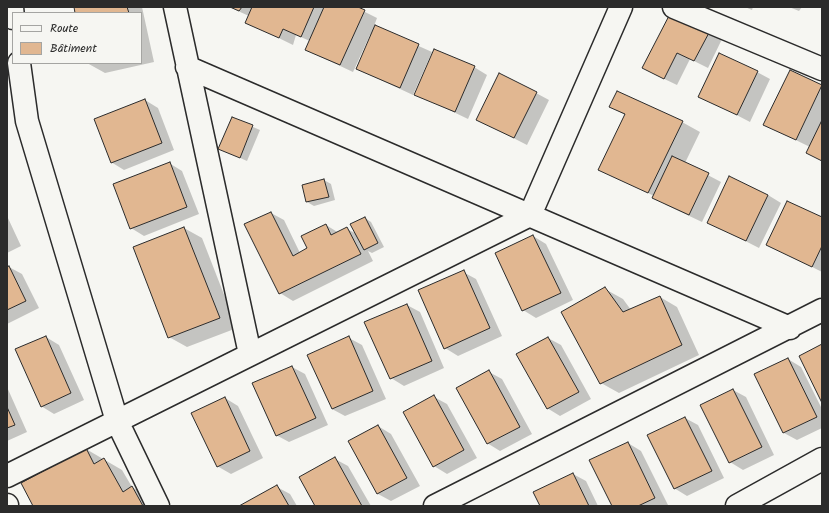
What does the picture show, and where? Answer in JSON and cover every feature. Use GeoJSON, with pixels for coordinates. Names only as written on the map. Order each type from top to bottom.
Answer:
{"type":"FeatureCollection","features":[{"type":"Feature","properties":{"kind":"street"},"geometry":{"type":"LineString","coordinates":[[175,7],[250,354]]}},
{"type":"Feature","properties":{"kind":"street"},"geometry":{"type":"LineString","coordinates":[[7,476],[530,215],[621,7]]}},
{"type":"Feature","properties":{"kind":"street"},"geometry":{"type":"LineString","coordinates":[[674,7],[822,69]]}},
{"type":"Feature","properties":{"kind":"street"},"geometry":{"type":"LineString","coordinates":[[19,64],[27,122],[117,421],[158,506]]}},
{"type":"Feature","properties":{"kind":"street"},"geometry":{"type":"LineString","coordinates":[[187,67],[790,328]]}},
{"type":"Feature","properties":{"kind":"street"},"geometry":{"type":"LineString","coordinates":[[435,506],[790,328],[822,310]]}},
{"type":"Feature","properties":{"kind":"street"},"geometry":{"type":"LineString","coordinates":[[737,506],[822,459]]}},
{"type":"Feature","properties":{"kind":"building"},"geometry":{"type":"Polygon","coordinates":[[[74,7],[127,7],[129,12],[75,12],[74,7]]]}},
{"type":"Feature","properties":{"kind":"building"},"geometry":{"type":"Polygon","coordinates":[[[230,7],[242,7],[239,11],[230,7]]]}},
{"type":"Feature","properties":{"kind":"building"},"geometry":{"type":"Polygon","coordinates":[[[252,7],[314,7],[301,37],[283,29],[279,38],[245,23],[252,7]]]}},
{"type":"Feature","properties":{"kind":"building"},"geometry":{"type":"Polygon","coordinates":[[[324,7],[358,7],[365,10],[340,65],[305,50],[324,7]]]}},
{"type":"Feature","properties":{"kind":"building"},"geometry":{"type":"Polygon","coordinates":[[[672,10],[711,29],[694,61],[677,53],[664,79],[642,68],[672,10]]]}},
{"type":"Feature","properties":{"kind":"building"},"geometry":{"type":"Polygon","coordinates":[[[375,25],[419,44],[400,88],[356,69],[375,25]]]}},
{"type":"Feature","properties":{"kind":"building"},"geometry":{"type":"Polygon","coordinates":[[[434,49],[475,66],[455,112],[414,95],[434,49]]]}},
{"type":"Feature","properties":{"kind":"building"},"geometry":{"type":"Polygon","coordinates":[[[719,53],[758,71],[737,115],[698,97],[719,53]]]}},
{"type":"Feature","properties":{"kind":"building"},"geometry":{"type":"Polygon","coordinates":[[[790,70],[822,85],[796,140],[763,125],[790,70]]]}},
{"type":"Feature","properties":{"kind":"building"},"geometry":{"type":"Polygon","coordinates":[[[499,73],[537,92],[514,138],[476,120],[499,73]]]}},
{"type":"Feature","properties":{"kind":"building"},"geometry":{"type":"Polygon","coordinates":[[[617,91],[683,121],[648,193],[598,170],[625,114],[609,107],[617,91]]]}},
{"type":"Feature","properties":{"kind":"building"},"geometry":{"type":"Polygon","coordinates":[[[145,99],[162,143],[111,163],[94,119],[145,99]]]}},
{"type":"Feature","properties":{"kind":"building"},"geometry":{"type":"Polygon","coordinates":[[[232,117],[253,125],[240,158],[218,149],[232,117]]]}},
{"type":"Feature","properties":{"kind":"building"},"geometry":{"type":"Polygon","coordinates":[[[822,120],[822,161],[806,153],[822,120]]]}},
{"type":"Feature","properties":{"kind":"building"},"geometry":{"type":"Polygon","coordinates":[[[672,156],[709,173],[689,215],[652,198],[672,156]]]}},
{"type":"Feature","properties":{"kind":"building"},"geometry":{"type":"Polygon","coordinates":[[[170,162],[187,207],[130,229],[113,184],[170,162]]]}},
{"type":"Feature","properties":{"kind":"building"},"geometry":{"type":"Polygon","coordinates":[[[729,176],[768,195],[746,241],[707,223],[729,176]]]}},
{"type":"Feature","properties":{"kind":"building"},"geometry":{"type":"Polygon","coordinates":[[[324,179],[329,197],[306,202],[302,185],[324,179]]]}},
{"type":"Feature","properties":{"kind":"building"},"geometry":{"type":"Polygon","coordinates":[[[787,201],[822,217],[822,246],[812,267],[766,245],[787,201]]]}},
{"type":"Feature","properties":{"kind":"building"},"geometry":{"type":"Polygon","coordinates":[[[271,212],[293,256],[307,248],[301,236],[326,224],[331,235],[347,227],[361,254],[279,294],[244,224],[271,212]]]}},
{"type":"Feature","properties":{"kind":"building"},"geometry":{"type":"Polygon","coordinates":[[[365,217],[378,243],[364,250],[350,224],[365,217]]]}},
{"type":"Feature","properties":{"kind":"building"},"geometry":{"type":"Polygon","coordinates":[[[184,227],[220,318],[168,338],[133,247],[184,227]]]}},
{"type":"Feature","properties":{"kind":"building"},"geometry":{"type":"Polygon","coordinates":[[[533,235],[561,293],[522,311],[495,253],[533,235]]]}},
{"type":"Feature","properties":{"kind":"building"},"geometry":{"type":"Polygon","coordinates":[[[9,266],[26,301],[7,310],[7,267],[9,266]]]}},
{"type":"Feature","properties":{"kind":"building"},"geometry":{"type":"Polygon","coordinates":[[[464,270],[490,328],[444,349],[418,290],[464,270]]]}},
{"type":"Feature","properties":{"kind":"building"},"geometry":{"type":"Polygon","coordinates":[[[605,287],[623,312],[660,296],[682,345],[600,384],[561,312],[605,287]]]}},
{"type":"Feature","properties":{"kind":"building"},"geometry":{"type":"Polygon","coordinates":[[[407,304],[432,361],[390,379],[364,322],[407,304]]]}},
{"type":"Feature","properties":{"kind":"building"},"geometry":{"type":"Polygon","coordinates":[[[46,336],[71,393],[41,407],[15,349],[46,336]]]}},
{"type":"Feature","properties":{"kind":"building"},"geometry":{"type":"Polygon","coordinates":[[[349,336],[373,391],[332,409],[307,355],[349,336]]]}},
{"type":"Feature","properties":{"kind":"building"},"geometry":{"type":"Polygon","coordinates":[[[548,337],[579,392],[547,409],[516,354],[548,337]]]}},
{"type":"Feature","properties":{"kind":"building"},"geometry":{"type":"Polygon","coordinates":[[[822,344],[822,403],[799,356],[822,344]]]}},
{"type":"Feature","properties":{"kind":"building"},"geometry":{"type":"Polygon","coordinates":[[[788,358],[817,417],[783,433],[754,374],[788,358]]]}},
{"type":"Feature","properties":{"kind":"building"},"geometry":{"type":"Polygon","coordinates":[[[292,366],[316,418],[276,436],[252,383],[292,366]]]}},
{"type":"Feature","properties":{"kind":"building"},"geometry":{"type":"Polygon","coordinates":[[[489,370],[520,427],[487,444],[456,388],[489,370]]]}},
{"type":"Feature","properties":{"kind":"building"},"geometry":{"type":"Polygon","coordinates":[[[733,389],[762,447],[729,463],[700,405],[733,389]]]}},
{"type":"Feature","properties":{"kind":"building"},"geometry":{"type":"Polygon","coordinates":[[[434,395],[464,450],[433,467],[403,412],[434,395]]]}},
{"type":"Feature","properties":{"kind":"building"},"geometry":{"type":"Polygon","coordinates":[[[225,397],[250,451],[217,467],[191,413],[225,397]]]}},
{"type":"Feature","properties":{"kind":"building"},"geometry":{"type":"Polygon","coordinates":[[[7,407],[15,425],[7,428],[7,407]]]}},
{"type":"Feature","properties":{"kind":"building"},"geometry":{"type":"Polygon","coordinates":[[[685,417],[712,471],[674,489],[647,435],[685,417]]]}},
{"type":"Feature","properties":{"kind":"building"},"geometry":{"type":"Polygon","coordinates":[[[378,425],[407,478],[377,494],[348,441],[378,425]]]}},
{"type":"Feature","properties":{"kind":"building"},"geometry":{"type":"Polygon","coordinates":[[[628,442],[655,498],[638,506],[612,506],[589,460],[628,442]]]}},
{"type":"Feature","properties":{"kind":"building"},"geometry":{"type":"Polygon","coordinates":[[[86,448],[94,464],[104,458],[123,492],[132,486],[143,506],[33,506],[21,483],[86,448]]]}},
{"type":"Feature","properties":{"kind":"building"},"geometry":{"type":"Polygon","coordinates":[[[335,457],[362,506],[315,506],[299,477],[335,457]]]}},
{"type":"Feature","properties":{"kind":"building"},"geometry":{"type":"Polygon","coordinates":[[[573,473],[589,506],[540,506],[533,492],[573,473]]]}},
{"type":"Feature","properties":{"kind":"building"},"geometry":{"type":"Polygon","coordinates":[[[277,485],[289,506],[239,506],[277,485]]]}}]}
